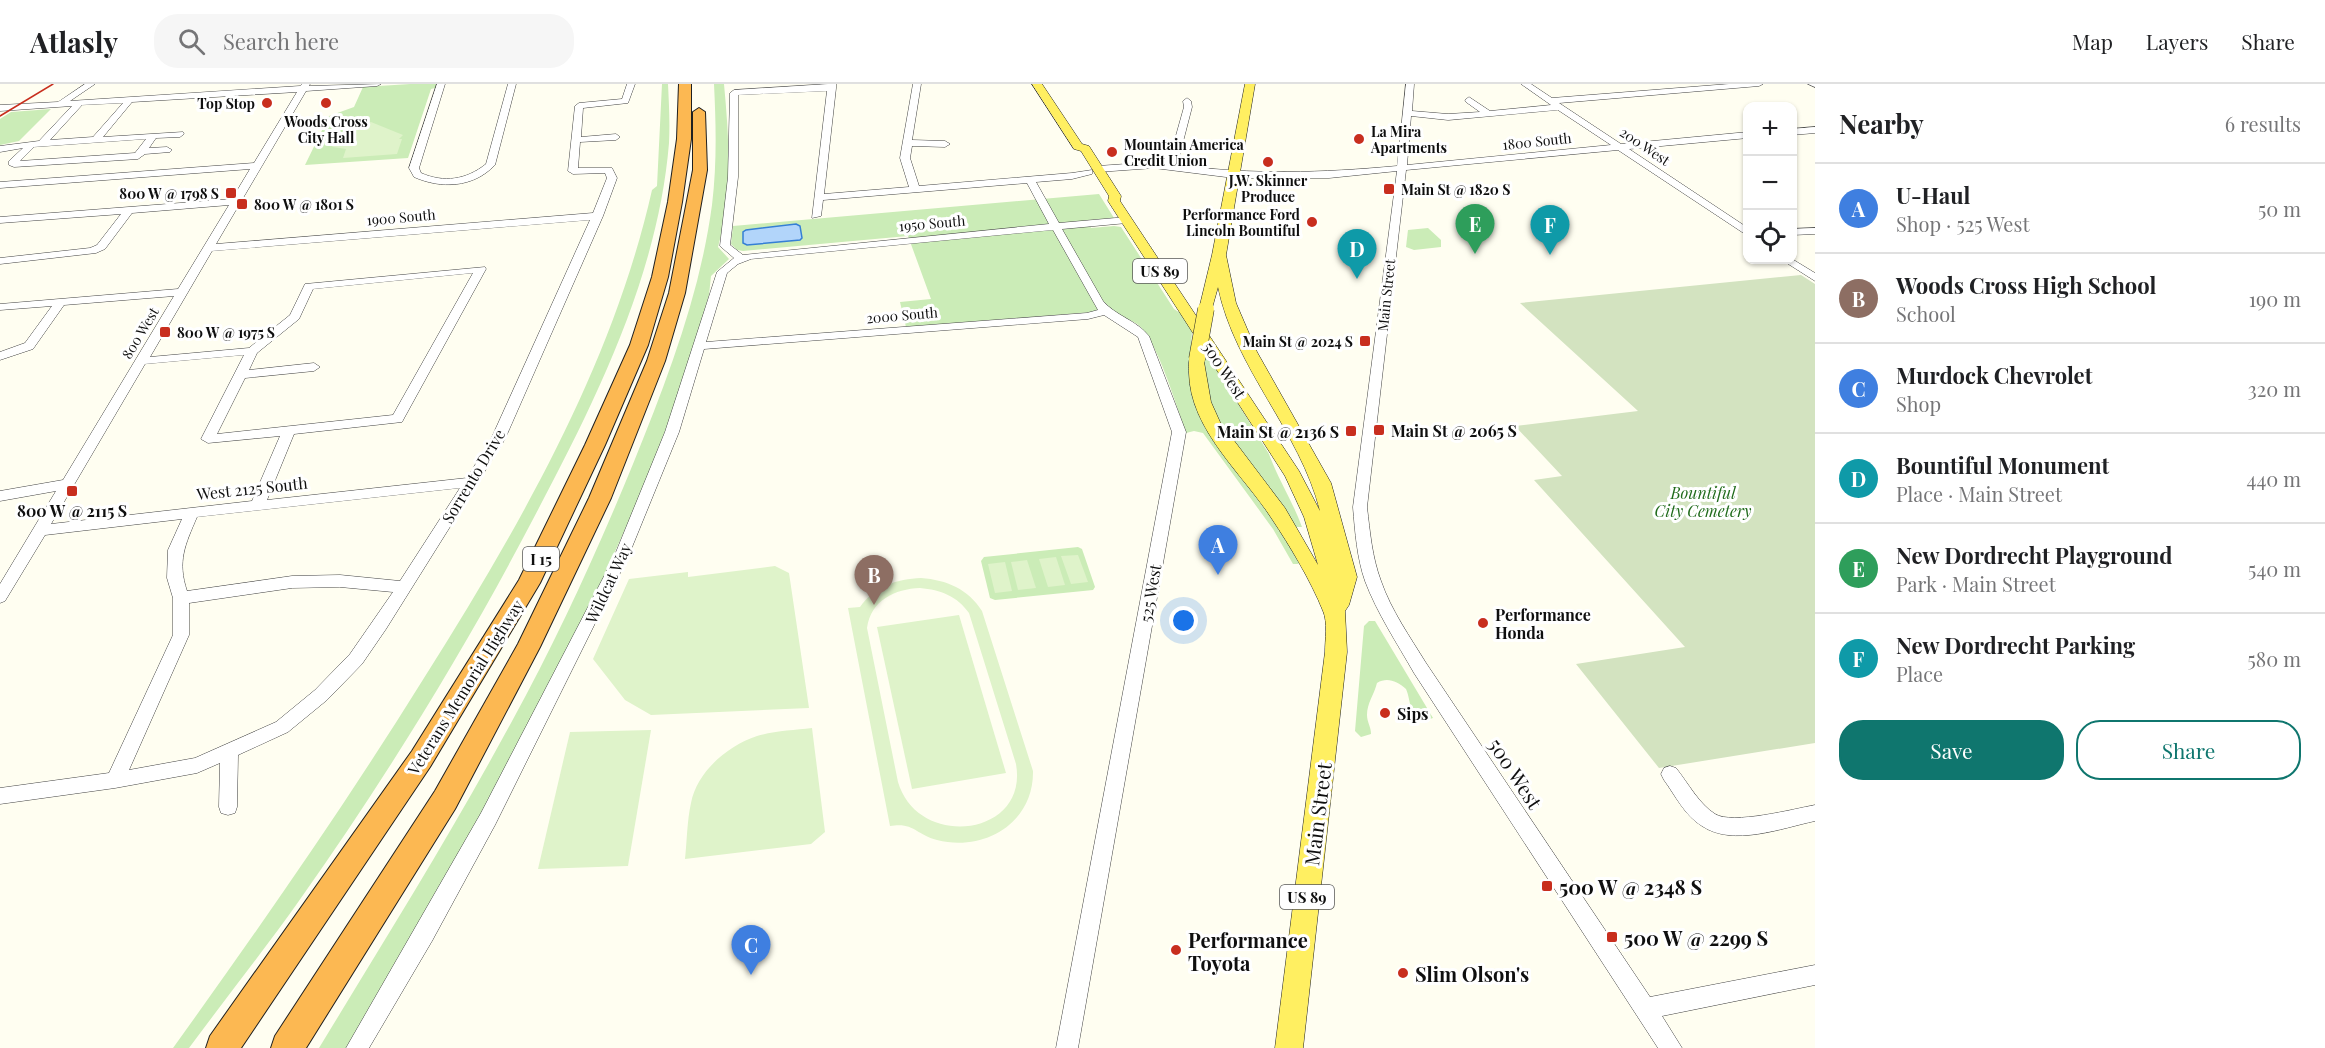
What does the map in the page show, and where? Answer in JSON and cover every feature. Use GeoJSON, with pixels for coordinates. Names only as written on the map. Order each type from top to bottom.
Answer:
{"type":"FeatureCollection","features":[{"type":"Feature","properties":{"kind":"highway","name":"Veterans Memorial Highway"},"geometry":{"type":"LineString","coordinates":[[222,1048],[421,759],[529,583],[595,445],[639,345],[660,277],[675,202],[684,139],[685,84]]}},
{"type":"Feature","properties":{"kind":"highway","name":"Veterans Memorial Highway"},"geometry":{"type":"LineString","coordinates":[[287,1048],[445,800],[528,647],[600,498],[656,361],[677,293],[700,170],[699,84]]}},
{"type":"Feature","properties":{"kind":"highway"},"geometry":{"type":"LineString","coordinates":[[216,1048],[270,981]]}},
{"type":"Feature","properties":{"kind":"main road","name":"500 West"},"geometry":{"type":"LineString","coordinates":[[1037,84],[1078,146],[1074,150],[1093,170],[1107,197],[1114,201],[1302,492],[1325,548],[1335,593],[1336,616]]}},
{"type":"Feature","properties":{"kind":"main road"},"geometry":{"type":"LineString","coordinates":[[1250,84],[1220,255],[1206,309],[1197,359],[1197,390],[1211,422],[1277,512],[1336,616]]}},
{"type":"Feature","properties":{"kind":"main road"},"geometry":{"type":"LineString","coordinates":[[1220,255],[1229,303],[1249,352],[1322,483],[1347,577],[1336,616]]}},
{"type":"Feature","properties":{"kind":"main road","name":"Main Street"},"geometry":{"type":"LineString","coordinates":[[1289,1048],[1333,683],[1336,616]]}},
{"type":"Feature","properties":{"kind":"street"},"geometry":{"type":"LineString","coordinates":[[58,105],[91,84]]}},
{"type":"Feature","properties":{"kind":"street"},"geometry":{"type":"LineString","coordinates":[[184,97],[195,84]]}},
{"type":"Feature","properties":{"kind":"street"},"geometry":{"type":"LineString","coordinates":[[207,95],[215,84]]}},
{"type":"Feature","properties":{"kind":"street"},"geometry":{"type":"LineString","coordinates":[[0,109],[184,97],[305,86],[377,84]]}},
{"type":"Feature","properties":{"kind":"street"},"geometry":{"type":"LineString","coordinates":[[441,84],[414,168],[417,175],[428,181],[444,183],[480,174],[490,165],[512,84]]}},
{"type":"Feature","properties":{"kind":"street","name":"Sorrento Drive"},"geometry":{"type":"LineString","coordinates":[[0,796],[115,780],[197,765],[282,727],[321,695],[356,659],[498,440],[598,216],[612,178],[609,170],[573,171],[579,106],[625,100],[630,84]]}},
{"type":"Feature","properties":{"kind":"street"},"geometry":{"type":"LineString","coordinates":[[915,189],[905,158],[917,84]]}},
{"type":"Feature","properties":{"kind":"street","name":"Main Street"},"geometry":{"type":"LineString","coordinates":[[1360,507],[1410,84]]}},
{"type":"Feature","properties":{"kind":"street","name":"200 West"},"geometry":{"type":"LineString","coordinates":[[1525,84],[1743,230]]}},
{"type":"Feature","properties":{"kind":"street"},"geometry":{"type":"LineString","coordinates":[[1550,101],[1760,84]]}},
{"type":"Feature","properties":{"kind":"street","name":"800 West"},"geometry":{"type":"LineString","coordinates":[[0,597],[305,86]]}},
{"type":"Feature","properties":{"kind":"street"},"geometry":{"type":"LineString","coordinates":[[741,258],[725,246],[733,177],[734,93],[832,86],[816,216]]}},
{"type":"Feature","properties":{"kind":"street"},"geometry":{"type":"LineString","coordinates":[[96,140],[129,100]]}},
{"type":"Feature","properties":{"kind":"street"},"geometry":{"type":"LineString","coordinates":[[1469,100],[1489,114]]}},
{"type":"Feature","properties":{"kind":"street"},"geometry":{"type":"LineString","coordinates":[[1172,167],[1188,107],[1187,101]]}},
{"type":"Feature","properties":{"kind":"street"},"geometry":{"type":"LineString","coordinates":[[79,104],[37,144],[12,163],[138,156],[154,135]]}},
{"type":"Feature","properties":{"kind":"street"},"geometry":{"type":"LineString","coordinates":[[1406,113],[1448,117],[1560,107]]}},
{"type":"Feature","properties":{"kind":"street"},"geometry":{"type":"LineString","coordinates":[[1797,132],[1815,130]]}},
{"type":"Feature","properties":{"kind":"street"},"geometry":{"type":"LineString","coordinates":[[0,149],[37,144],[180,134]]}},
{"type":"Feature","properties":{"kind":"street","name":"1800 South"},"geometry":{"type":"LineString","coordinates":[[819,197],[1072,177],[1093,170],[1148,165],[1245,178],[1314,179],[1329,175],[1743,135]]}},
{"type":"Feature","properties":{"kind":"street"},"geometry":{"type":"LineString","coordinates":[[576,140],[616,136]]}},
{"type":"Feature","properties":{"kind":"street"},"geometry":{"type":"LineString","coordinates":[[909,143],[945,144]]}},
{"type":"Feature","properties":{"kind":"street"},"geometry":{"type":"LineString","coordinates":[[142,151],[167,150]]}},
{"type":"Feature","properties":{"kind":"street"},"geometry":{"type":"LineString","coordinates":[[0,185],[257,166]]}},
{"type":"Feature","properties":{"kind":"street","name":"525 West"},"geometry":{"type":"LineString","coordinates":[[1030,180],[1095,300],[1105,311],[1132,325],[1143,336],[1179,436],[1067,1048]]}},
{"type":"Feature","properties":{"kind":"street"},"geometry":{"type":"LineString","coordinates":[[0,220],[235,202]]}},
{"type":"Feature","properties":{"kind":"street"},"geometry":{"type":"LineString","coordinates":[[0,261],[74,255],[92,251],[101,247],[129,210]]}},
{"type":"Feature","properties":{"kind":"street","name":"1900 South"},"geometry":{"type":"LineString","coordinates":[[207,248],[598,216]]}},
{"type":"Feature","properties":{"kind":"street","name":"1950 South"},"geometry":{"type":"LineString","coordinates":[[741,258],[803,249],[1126,220]]}},
{"type":"Feature","properties":{"kind":"street"},"geometry":{"type":"LineString","coordinates":[[1797,232],[1815,231]]}},
{"type":"Feature","properties":{"kind":"street","name":"Wildcat Way"},"geometry":{"type":"LineString","coordinates":[[357,1048],[483,829],[582,638],[643,505],[672,432],[701,346],[719,277],[741,258]]}},
{"type":"Feature","properties":{"kind":"street"},"geometry":{"type":"LineString","coordinates":[[1793,264],[1815,278]]}},
{"type":"Feature","properties":{"kind":"street"},"geometry":{"type":"LineString","coordinates":[[481,269],[397,419],[208,439],[252,351],[295,317],[309,285],[378,279],[481,269]]}},
{"type":"Feature","properties":{"kind":"street"},"geometry":{"type":"LineString","coordinates":[[376,293],[378,279]]}},
{"type":"Feature","properties":{"kind":"street"},"geometry":{"type":"LineString","coordinates":[[0,307],[181,292]]}},
{"type":"Feature","properties":{"kind":"street"},"geometry":{"type":"LineString","coordinates":[[3,356],[28,346],[60,303]]}},
{"type":"Feature","properties":{"kind":"street","name":"2000 South"},"geometry":{"type":"LineString","coordinates":[[701,346],[1088,316],[1105,311]]}},
{"type":"Feature","properties":{"kind":"street"},"geometry":{"type":"LineString","coordinates":[[140,361],[252,351]]}},
{"type":"Feature","properties":{"kind":"street"},"geometry":{"type":"LineString","coordinates":[[238,375],[314,367]]}},
{"type":"Feature","properties":{"kind":"street"},"geometry":{"type":"LineString","coordinates":[[257,506],[289,430]]}},
{"type":"Feature","properties":{"kind":"street","name":"West 2125 South"},"geometry":{"type":"LineString","coordinates":[[40,530],[469,482]]}},
{"type":"Feature","properties":{"kind":"street"},"geometry":{"type":"LineString","coordinates":[[0,496],[67,484]]}},
{"type":"Feature","properties":{"kind":"street","name":"500 West"},"geometry":{"type":"LineString","coordinates":[[1360,507],[1364,545],[1373,581],[1393,623],[1420,668],[1671,1048]]}},
{"type":"Feature","properties":{"kind":"street"},"geometry":{"type":"LineString","coordinates":[[115,780],[181,635],[181,598],[175,578],[176,550],[192,513]]}},
{"type":"Feature","properties":{"kind":"street"},"geometry":{"type":"LineString","coordinates":[[181,598],[292,582],[340,581],[404,587]]}},
{"type":"Feature","properties":{"kind":"street"},"geometry":{"type":"LineString","coordinates":[[228,807],[229,752]]}},
{"type":"Feature","properties":{"kind":"street"},"geometry":{"type":"LineString","coordinates":[[1670,774],[1703,816],[1714,824],[1736,826],[1815,813]]}},
{"type":"Feature","properties":{"kind":"street"},"geometry":{"type":"LineString","coordinates":[[1645,1009],[1815,975]]}},
{"type":"Feature","properties":{"kind":"green space"},"geometry":{"type":"Polygon","coordinates":[[[437,84],[431,89],[408,158],[305,165],[329,116],[354,107],[363,87],[437,84]]]}},
{"type":"Feature","properties":{"kind":"green space"},"geometry":{"type":"Polygon","coordinates":[[[662,84],[668,84],[669,143],[652,243],[619,340],[554,479],[478,620],[422,715],[363,807],[287,917],[189,1048],[173,1048],[302,865],[364,772],[494,563],[559,444],[613,320],[635,256],[652,190],[657,186],[662,84]]]}},
{"type":"Feature","properties":{"kind":"green space"},"geometry":{"type":"Polygon","coordinates":[[[714,84],[724,84],[726,104],[728,186],[718,247],[729,259],[711,276],[709,295],[682,387],[641,494],[599,587],[478,824],[347,1048],[319,1048],[441,846],[511,723],[576,595],[633,464],[681,337],[707,239],[715,175],[714,84]]]}},
{"type":"Feature","properties":{"kind":"green space"},"geometry":{"type":"Polygon","coordinates":[[[51,109],[19,141],[0,145],[0,119],[11,112],[51,109]]]}},
{"type":"Feature","properties":{"kind":"green space"},"geometry":{"type":"Polygon","coordinates":[[[371,122],[403,135],[399,139],[402,139],[397,154],[343,158],[346,149],[333,147],[328,143],[331,137],[371,122]]]}},
{"type":"Feature","properties":{"kind":"green space"},"geometry":{"type":"Polygon","coordinates":[[[1099,194],[1114,218],[1088,220],[1091,228],[1121,227],[1174,309],[1180,313],[1192,331],[1189,379],[1198,410],[1288,541],[1299,564],[1293,564],[1273,529],[1203,433],[1194,431],[1186,433],[1152,343],[1132,321],[1115,315],[1093,312],[906,327],[900,302],[931,299],[908,236],[743,251],[737,250],[731,244],[733,226],[1099,194]]]}},
{"type":"Feature","properties":{"kind":"green space"},"geometry":{"type":"Polygon","coordinates":[[[1428,228],[1441,240],[1441,247],[1414,250],[1406,247],[1408,230],[1428,228]]]}},
{"type":"Feature","properties":{"kind":"green space","name":"Bountiful City Cemetery"},"geometry":{"type":"Polygon","coordinates":[[[1801,275],[1815,284],[1815,743],[1659,768],[1576,664],[1685,647],[1534,480],[1562,476],[1515,426],[1638,411],[1520,303],[1801,275]]]}},
{"type":"Feature","properties":{"kind":"green space"},"geometry":{"type":"Polygon","coordinates":[[[1203,357],[1209,357],[1269,454],[1302,527],[1295,527],[1215,419],[1201,360],[1203,357]]]}},
{"type":"Feature","properties":{"kind":"green space"},"geometry":{"type":"Polygon","coordinates":[[[1078,547],[1082,549],[1095,587],[1093,590],[995,600],[990,598],[981,561],[984,557],[1078,547]]]}},
{"type":"Feature","properties":{"kind":"green space"},"geometry":{"type":"Polygon","coordinates":[[[1078,555],[1088,582],[1071,584],[1061,556],[1078,555]]]}},
{"type":"Feature","properties":{"kind":"green space"},"geometry":{"type":"Polygon","coordinates":[[[1056,557],[1065,585],[1048,587],[1039,559],[1056,557]]]}},
{"type":"Feature","properties":{"kind":"green space"},"geometry":{"type":"Polygon","coordinates":[[[1027,560],[1036,588],[1018,590],[1011,562],[1027,560]]]}},
{"type":"Feature","properties":{"kind":"green space"},"geometry":{"type":"Polygon","coordinates":[[[1005,562],[1012,591],[995,593],[988,564],[1005,562]]]}},
{"type":"Feature","properties":{"kind":"green space"},"geometry":{"type":"Polygon","coordinates":[[[775,566],[789,573],[809,708],[651,715],[625,700],[593,659],[629,579],[688,572],[688,577],[775,566]]]}},
{"type":"Feature","properties":{"kind":"green space"},"geometry":{"type":"Polygon","coordinates":[[[912,579],[931,579],[956,587],[970,597],[982,611],[1033,771],[1031,789],[1025,805],[1015,819],[1003,830],[972,842],[955,843],[937,840],[910,827],[890,826],[848,608],[860,607],[872,594],[887,585],[912,579]],[[911,589],[886,598],[873,610],[867,628],[898,782],[909,804],[927,818],[948,825],[969,826],[990,820],[1006,807],[1015,789],[1016,764],[969,613],[954,598],[928,589],[911,589]]]}},
{"type":"Feature","properties":{"kind":"green space"},"geometry":{"type":"Polygon","coordinates":[[[959,615],[1006,773],[912,789],[877,627],[959,615]]]}},
{"type":"Feature","properties":{"kind":"green space"},"geometry":{"type":"Polygon","coordinates":[[[1369,621],[1375,621],[1433,718],[1425,720],[1415,716],[1406,689],[1392,681],[1384,680],[1377,683],[1367,711],[1371,734],[1361,737],[1355,731],[1364,626],[1369,621]]]}},
{"type":"Feature","properties":{"kind":"green space"},"geometry":{"type":"Polygon","coordinates":[[[812,728],[825,832],[811,844],[685,859],[694,792],[715,762],[735,746],[757,736],[812,728]]]}},
{"type":"Feature","properties":{"kind":"green space"},"geometry":{"type":"Polygon","coordinates":[[[651,730],[628,866],[538,869],[570,732],[651,730]]]}},
{"type":"Feature","properties":{"kind":"water"},"geometry":{"type":"Polygon","coordinates":[[[796,224],[800,226],[802,238],[800,240],[747,245],[743,243],[743,232],[746,230],[796,224]]]}},
{"type":"Feature","properties":{"kind":"railway"},"geometry":{"type":"LineString","coordinates":[[0,116],[53,84]]}},
{"type":"Feature","properties":{"kind":"place","name":"Top Stop"},"geometry":{"type":"Point","coordinates":[267,103]}},
{"type":"Feature","properties":{"kind":"place","name":"Woods Cross City Hall"},"geometry":{"type":"Point","coordinates":[326,103]}},
{"type":"Feature","properties":{"kind":"place","name":"La Mira Apartments"},"geometry":{"type":"Point","coordinates":[1359,139]}},
{"type":"Feature","properties":{"kind":"place","name":"Mountain America Credit Union"},"geometry":{"type":"Point","coordinates":[1112,152]}},
{"type":"Feature","properties":{"kind":"place","name":"J.W. Skinner Produce"},"geometry":{"type":"Point","coordinates":[1268,162]}},
{"type":"Feature","properties":{"kind":"place","name":"Main St @ 1820 S"},"geometry":{"type":"Point","coordinates":[1389,189]}},
{"type":"Feature","properties":{"kind":"place","name":"800 W @ 1798 S"},"geometry":{"type":"Point","coordinates":[231,193]}},
{"type":"Feature","properties":{"kind":"place","name":"800 W @ 1801 S"},"geometry":{"type":"Point","coordinates":[242,204]}},
{"type":"Feature","properties":{"kind":"place","name":"Performance Ford Lincoln Bountiful"},"geometry":{"type":"Point","coordinates":[1312,222]}},
{"type":"Feature","properties":{"kind":"place","name":"New Dordrecht Playground"},"geometry":{"type":"Point","coordinates":[1475,254]}},
{"type":"Feature","properties":{"kind":"place","name":"New Dordrecht Parking"},"geometry":{"type":"Point","coordinates":[1550,255]}},
{"type":"Feature","properties":{"kind":"place","name":"Bountiful Monument"},"geometry":{"type":"Point","coordinates":[1357,279]}},
{"type":"Feature","properties":{"kind":"place","name":"800 W @ 1975 S"},"geometry":{"type":"Point","coordinates":[165,332]}},
{"type":"Feature","properties":{"kind":"place","name":"Main St @ 2024 S"},"geometry":{"type":"Point","coordinates":[1365,341]}},
{"type":"Feature","properties":{"kind":"place","name":"Main St @ 2065 S"},"geometry":{"type":"Point","coordinates":[1379,430]}},
{"type":"Feature","properties":{"kind":"place","name":"Main St @ 2136 S"},"geometry":{"type":"Point","coordinates":[1351,431]}},
{"type":"Feature","properties":{"kind":"place","name":"800 W @ 2115 S"},"geometry":{"type":"Point","coordinates":[72,491]}},
{"type":"Feature","properties":{"kind":"place","name":"U-Haul"},"geometry":{"type":"Point","coordinates":[1218,575]}},
{"type":"Feature","properties":{"kind":"place","name":"Woods Cross High School"},"geometry":{"type":"Point","coordinates":[874,605]}},
{"type":"Feature","properties":{"kind":"place","name":"Performance Honda"},"geometry":{"type":"Point","coordinates":[1483,623]}},
{"type":"Feature","properties":{"kind":"place","name":"Sips"},"geometry":{"type":"Point","coordinates":[1385,713]}},
{"type":"Feature","properties":{"kind":"place","name":"500 W @ 2348 S"},"geometry":{"type":"Point","coordinates":[1547,886]}},
{"type":"Feature","properties":{"kind":"place","name":"500 W @ 2299 S"},"geometry":{"type":"Point","coordinates":[1612,937]}},
{"type":"Feature","properties":{"kind":"place","name":"Performance Toyota"},"geometry":{"type":"Point","coordinates":[1176,950]}},
{"type":"Feature","properties":{"kind":"place","name":"Slim Olson's"},"geometry":{"type":"Point","coordinates":[1403,973]}},
{"type":"Feature","properties":{"kind":"place","name":"Murdock Chevrolet"},"geometry":{"type":"Point","coordinates":[751,975]}}]}
